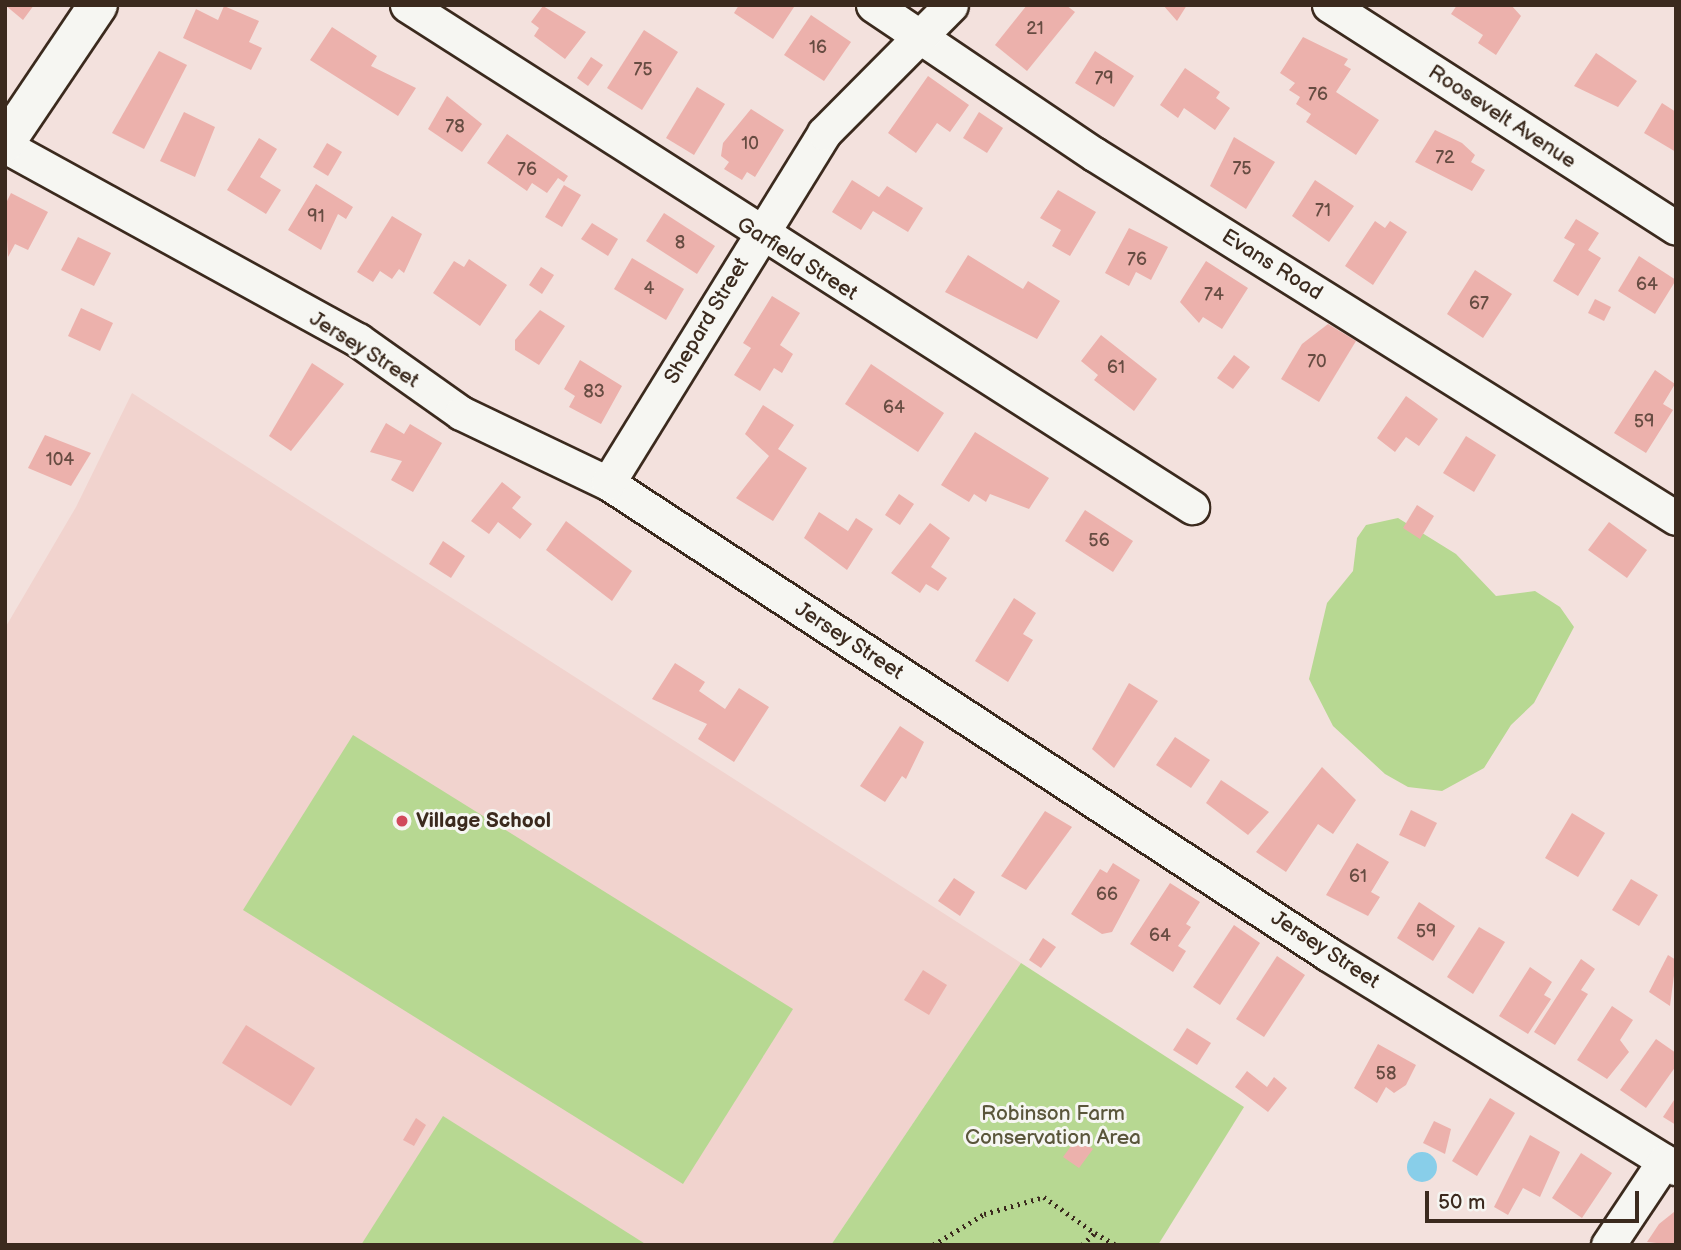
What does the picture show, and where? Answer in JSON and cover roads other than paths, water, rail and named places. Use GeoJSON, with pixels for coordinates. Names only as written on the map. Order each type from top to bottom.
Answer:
{"type":"FeatureCollection","features":[{"type":"Feature","properties":{"kind":"main road"},"geometry":{"type":"LineString","coordinates":[[5,144],[98,5]]}},
{"type":"Feature","properties":{"kind":"street","name":"Garfield Street"},"geometry":{"type":"LineString","coordinates":[[407,5],[759,236],[1192,507]]}},
{"type":"Feature","properties":{"kind":"street","name":"Evans Road"},"geometry":{"type":"LineString","coordinates":[[873,5],[1094,154],[1676,518]]}},
{"type":"Feature","properties":{"kind":"street","name":"Shepard Street"},"geometry":{"type":"LineString","coordinates":[[608,484],[824,132],[917,35],[951,5]]}},
{"type":"Feature","properties":{"kind":"street","name":"Roosevelt Avenue"},"geometry":{"type":"LineString","coordinates":[[1329,5],[1676,228]]}},
{"type":"Feature","properties":{"kind":"street","name":"Jersey Street"},"geometry":{"type":"LineString","coordinates":[[5,144],[358,340],[461,413],[608,484],[1328,954],[1670,1165]]}},
{"type":"Feature","properties":{"kind":"street"},"geometry":{"type":"LineString","coordinates":[[1608,1245],[1670,1165]]}},
{"type":"Feature","properties":{"kind":"water"},"geometry":{"type":"Polygon","coordinates":[[[1422,1152],[1433,1156],[1437,1167],[1433,1178],[1422,1182],[1411,1178],[1407,1167],[1411,1156],[1422,1152]]]}},
{"type":"Feature","properties":{"kind":"place","name":"Village School"},"geometry":{"type":"Point","coordinates":[402,821]}},
{"type":"Feature","properties":{"kind":"park label","name":"Robinson Farm Conservation Area"},"geometry":{"type":"Point","coordinates":[1053,1126]}}]}
